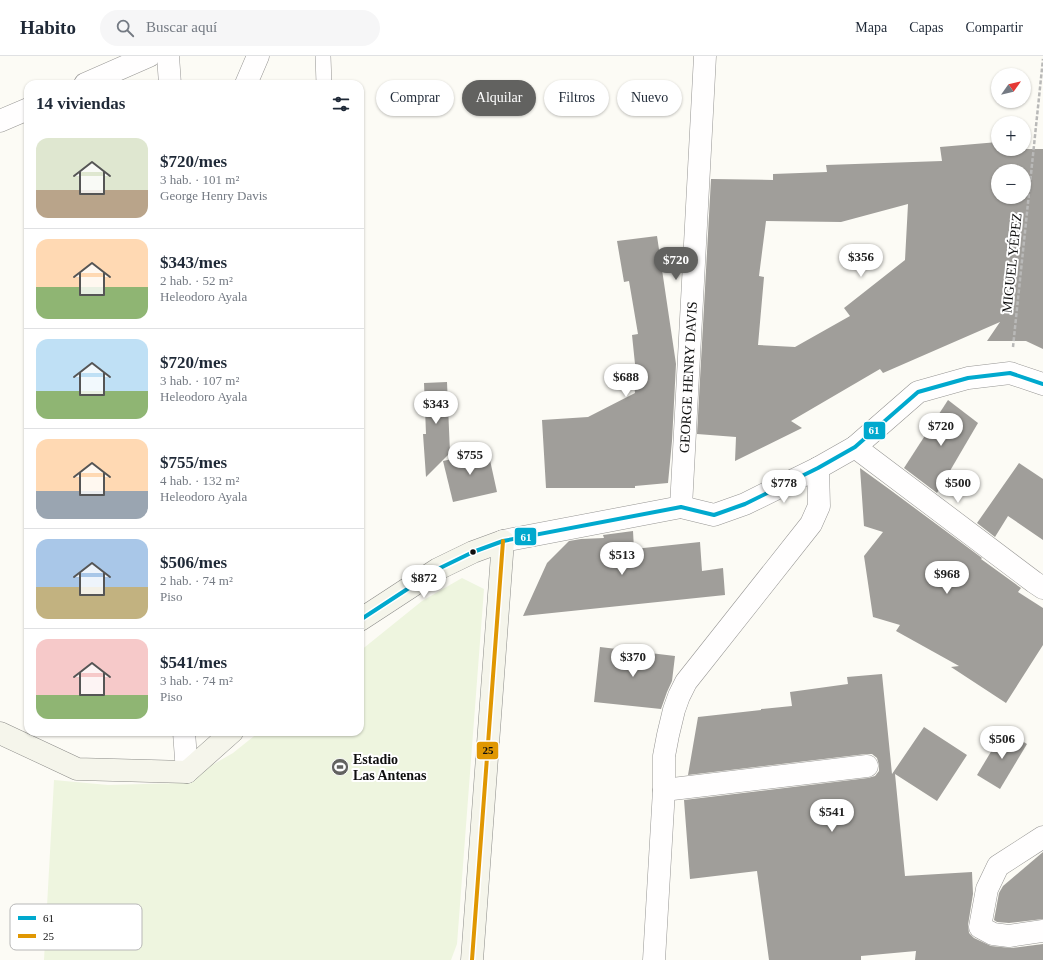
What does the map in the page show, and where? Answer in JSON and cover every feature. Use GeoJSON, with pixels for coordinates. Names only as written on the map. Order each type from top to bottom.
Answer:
{"type":"FeatureCollection","features":[{"type":"Feature","properties":{"kind":"street"},"geometry":{"type":"LineString","coordinates":[[94,80],[149,56]]}},
{"type":"Feature","properties":{"kind":"street"},"geometry":{"type":"LineString","coordinates":[[168,56],[170,80]]}},
{"type":"Feature","properties":{"kind":"street"},"geometry":{"type":"LineString","coordinates":[[248,80],[258,56]]}},
{"type":"Feature","properties":{"kind":"street","name":"GEORGE HENRY DAVIS"},"geometry":{"type":"LineString","coordinates":[[681,507],[705,56]]}},
{"type":"Feature","properties":{"kind":"street"},"geometry":{"type":"LineString","coordinates":[[0,121],[24,111]]}},
{"type":"Feature","properties":{"kind":"street"},"geometry":{"type":"LineString","coordinates":[[364,617],[438,569],[473,552],[503,541],[681,507],[714,515],[745,504],[818,468],[855,447],[918,392],[968,378],[1010,373],[1043,384]]}},
{"type":"Feature","properties":{"kind":"street"},"geometry":{"type":"LineString","coordinates":[[855,447],[1043,588]]}},
{"type":"Feature","properties":{"kind":"street"},"geometry":{"type":"LineString","coordinates":[[654,960],[664,790],[664,756],[674,710],[686,682],[811,524],[819,506],[818,468]]}},
{"type":"Feature","properties":{"kind":"street"},"geometry":{"type":"LineString","coordinates":[[472,960],[503,541]]}},
{"type":"Feature","properties":{"kind":"street"},"geometry":{"type":"LineString","coordinates":[[0,733],[77,769],[187,772],[228,736]]}},
{"type":"Feature","properties":{"kind":"street"},"geometry":{"type":"LineString","coordinates":[[184,736],[187,772]]}},
{"type":"Feature","properties":{"kind":"street"},"geometry":{"type":"LineString","coordinates":[[664,790],[867,766]]}},
{"type":"Feature","properties":{"kind":"street"},"geometry":{"type":"LineString","coordinates":[[1043,837],[998,866],[987,889],[980,927],[992,934],[1009,936],[1043,931]]}},
{"type":"Feature","properties":{"kind":"lane"},"geometry":{"type":"LineString","coordinates":[[323,56],[324,80]]}},
{"type":"Feature","properties":{"kind":"path","name":"MIGUEL YÉPEZ"},"geometry":{"type":"LineString","coordinates":[[1010,373],[1043,59]]}},
{"type":"Feature","properties":{"kind":"green space","name":"Estadio Las Antenas"},"geometry":{"type":"Polygon","coordinates":[[[462,578],[484,589],[457,944],[451,960],[44,960],[45,950],[142,950],[142,904],[47,904],[54,780],[108,785],[181,783],[233,753],[254,736],[364,736],[364,648],[422,601],[462,578]]]}},
{"type":"Feature","properties":{"kind":"building"},"geometry":{"type":"Polygon","coordinates":[[[991,143],[991,156],[1031,156],[1031,149],[1043,149],[1043,349],[1026,341],[987,341],[1000,322],[883,373],[880,369],[791,421],[802,428],[735,461],[736,437],[697,434],[711,179],[773,180],[773,174],[827,172],[826,165],[942,161],[940,147],[991,143]],[[908,204],[841,222],[766,221],[759,276],[764,277],[758,345],[795,347],[850,316],[844,308],[905,260],[908,204]]]}},
{"type":"Feature","properties":{"kind":"building"},"geometry":{"type":"Polygon","coordinates":[[[657,236],[676,364],[668,483],[635,486],[635,488],[546,488],[542,420],[588,417],[635,393],[632,364],[635,364],[632,335],[638,334],[629,281],[624,282],[617,241],[657,236]]]}},
{"type":"Feature","properties":{"kind":"building"},"geometry":{"type":"Polygon","coordinates":[[[447,382],[450,453],[426,477],[423,434],[426,434],[424,383],[447,382]]]}},
{"type":"Feature","properties":{"kind":"building"},"geometry":{"type":"Polygon","coordinates":[[[948,400],[978,423],[937,493],[904,468],[948,400]]]}},
{"type":"Feature","properties":{"kind":"building"},"geometry":{"type":"Polygon","coordinates":[[[488,451],[497,492],[453,502],[443,461],[488,451]]]}},
{"type":"Feature","properties":{"kind":"building"},"geometry":{"type":"Polygon","coordinates":[[[1019,463],[1043,479],[1043,540],[1008,516],[995,537],[977,523],[1019,463]]]}},
{"type":"Feature","properties":{"kind":"building"},"geometry":{"type":"Polygon","coordinates":[[[860,468],[982,558],[981,559],[1021,588],[1018,592],[1043,608],[1043,645],[1006,703],[951,667],[959,666],[896,631],[900,625],[873,617],[864,556],[883,532],[864,526],[860,468]]]}},
{"type":"Feature","properties":{"kind":"building"},"geometry":{"type":"Polygon","coordinates":[[[633,531],[634,549],[700,542],[702,571],[723,568],[725,595],[523,616],[547,563],[569,541],[604,538],[603,535],[633,531]]]}},
{"type":"Feature","properties":{"kind":"building"},"geometry":{"type":"Polygon","coordinates":[[[600,647],[675,656],[672,681],[661,709],[594,702],[600,647]]]}},
{"type":"Feature","properties":{"kind":"building"},"geometry":{"type":"Polygon","coordinates":[[[882,674],[892,774],[924,727],[967,755],[937,801],[895,774],[905,876],[972,872],[973,894],[968,925],[969,933],[974,938],[991,946],[1011,948],[1043,944],[1043,960],[915,960],[916,951],[861,956],[861,960],[769,960],[757,871],[690,879],[684,800],[868,778],[875,776],[879,771],[877,758],[872,754],[866,754],[688,775],[698,717],[792,706],[790,692],[848,684],[847,677],[882,674]]]}},
{"type":"Feature","properties":{"kind":"building"},"geometry":{"type":"Polygon","coordinates":[[[1004,730],[1027,744],[1000,789],[977,775],[1004,730]]]}},
{"type":"Feature","properties":{"kind":"building"},"geometry":{"type":"Polygon","coordinates":[[[1043,852],[1043,919],[1009,923],[997,922],[994,920],[999,893],[1003,886],[1043,852]]]}},
{"type":"Feature","properties":{"kind":"transit line","name":"61"},"geometry":{"type":"LineString","coordinates":[[364,617],[438,569],[473,552],[503,541],[681,507],[714,515],[745,504],[818,468],[855,447],[918,392],[968,378],[1010,373],[1043,384]]}},
{"type":"Feature","properties":{"kind":"transit line","name":"25"},"geometry":{"type":"LineString","coordinates":[[472,960],[503,541]]}},
{"type":"Feature","properties":{"kind":"place","name":"Estadio Las Antenas"},"geometry":{"type":"Point","coordinates":[340,767]}}]}
